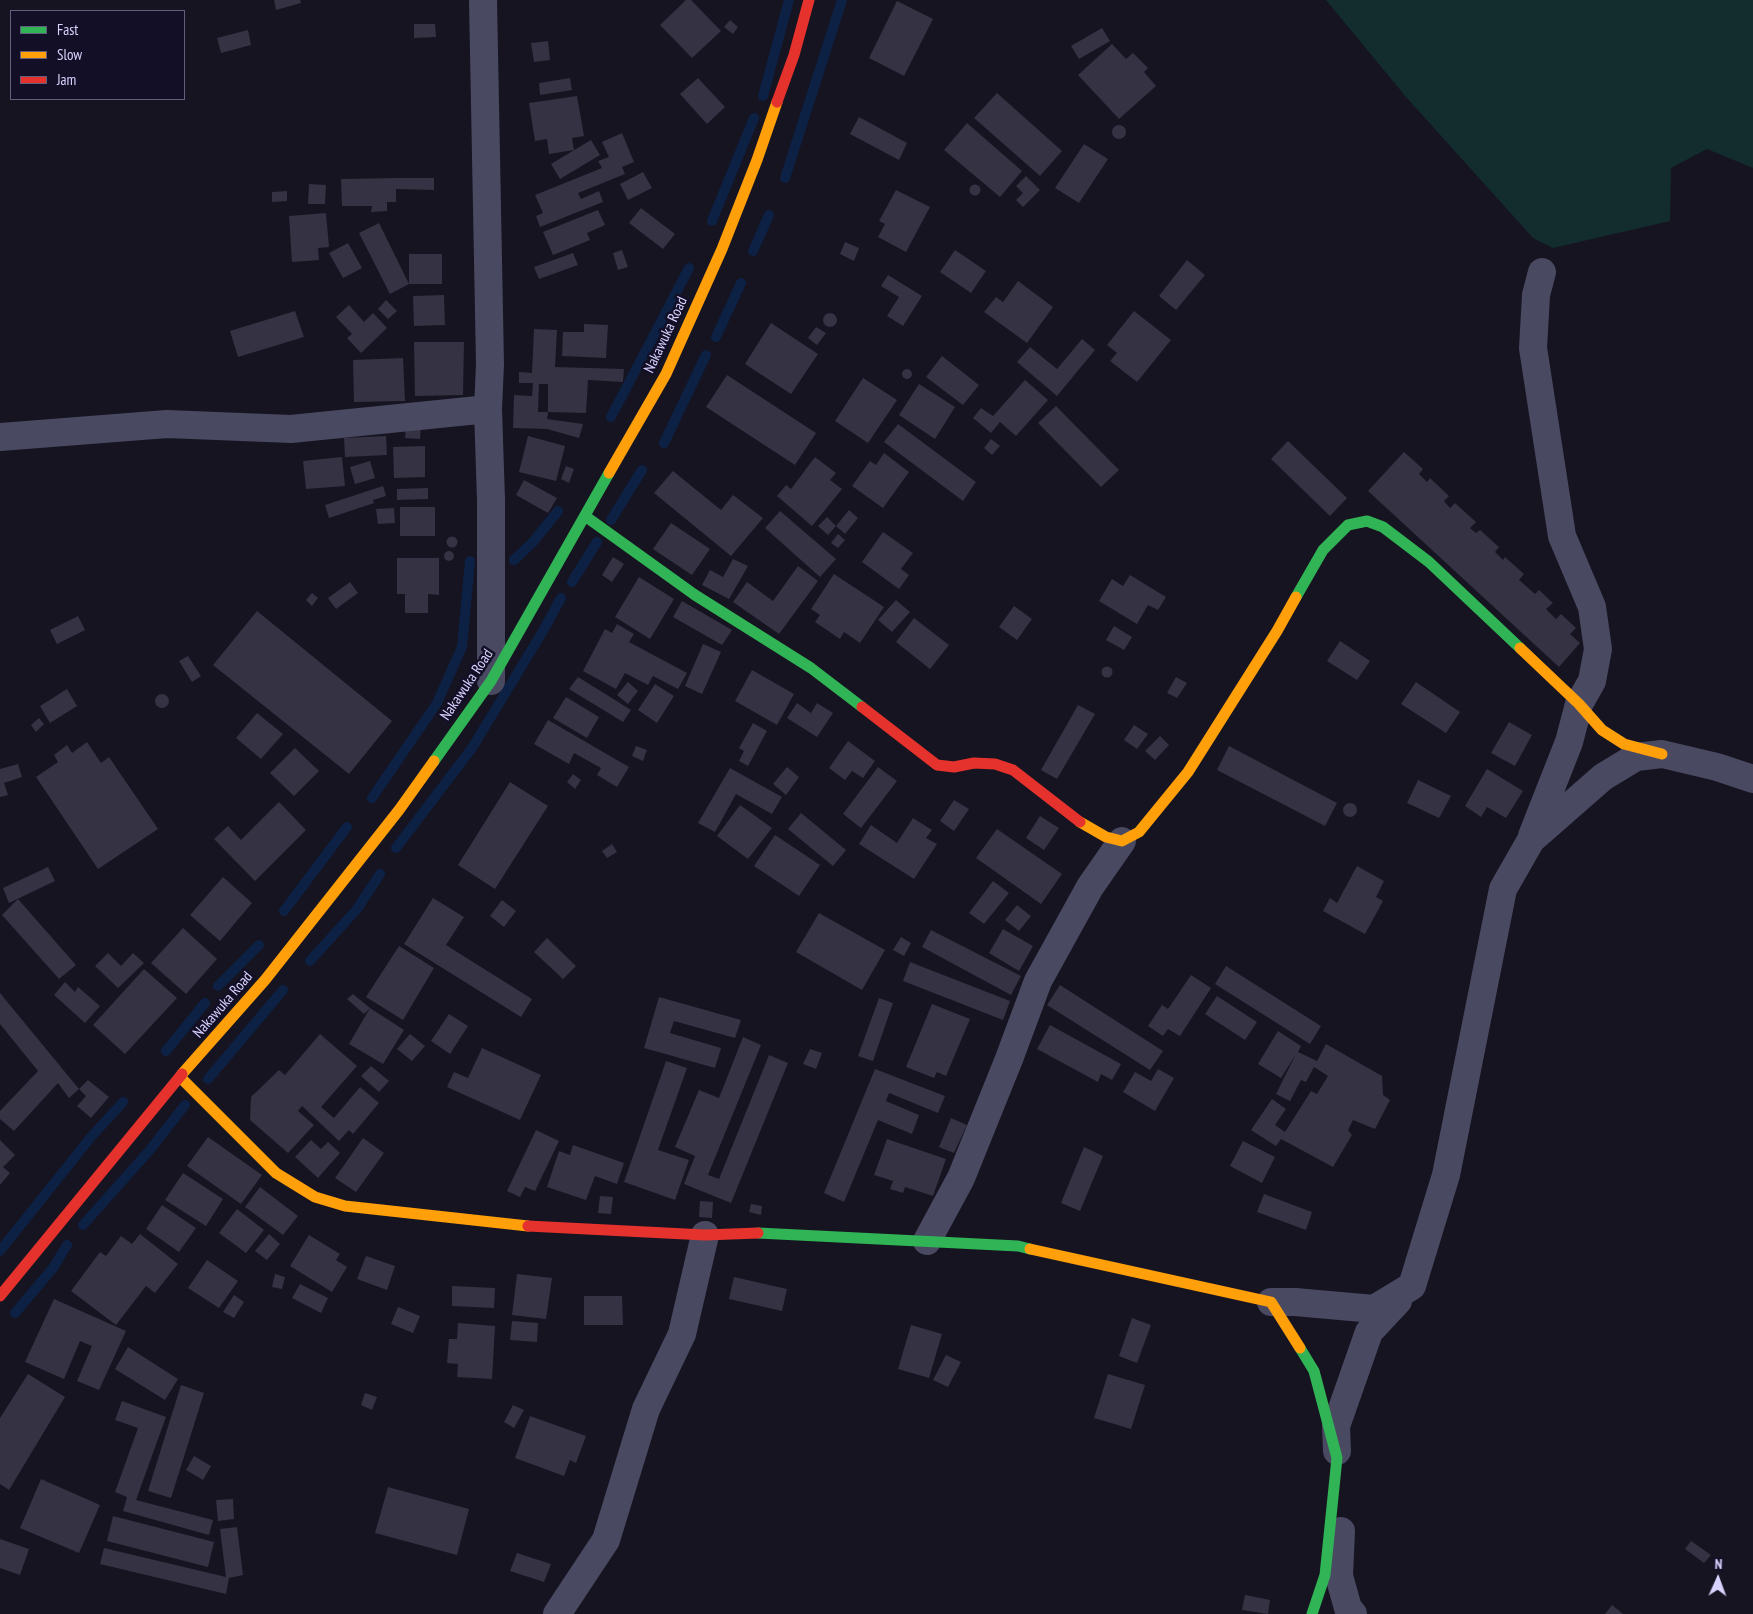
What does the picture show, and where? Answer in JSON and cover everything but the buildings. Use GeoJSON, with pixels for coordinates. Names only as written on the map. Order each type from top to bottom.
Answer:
{"type":"FeatureCollection","features":[{"type":"Feature","properties":{"kind":"street"},"geometry":{"type":"LineString","coordinates":[[483,0],[490,364],[488,409],[491,507],[491,680]]}},
{"type":"Feature","properties":{"kind":"street","name":"Nakawuka Road"},"geometry":{"type":"LineString","coordinates":[[0,1296],[180,1077],[265,980],[371,845],[491,680],[666,374],[722,249],[757,160],[794,55],[810,0]]}},
{"type":"Feature","properties":{"kind":"street"},"geometry":{"type":"LineString","coordinates":[[1353,1614],[1348,1608],[1339,1576],[1342,1517],[1336,1426],[1369,1332],[1412,1286],[1446,1175],[1503,889],[1531,840],[1569,742],[1579,704],[1592,681],[1598,649],[1592,607],[1562,536],[1533,348],[1536,295],[1542,272]]}},
{"type":"Feature","properties":{"kind":"street"},"geometry":{"type":"LineString","coordinates":[[0,437],[167,424],[291,429],[488,409]]}},
{"type":"Feature","properties":{"kind":"street"},"geometry":{"type":"LineString","coordinates":[[585,516],[695,595],[810,668],[937,765],[995,764],[1013,770],[1081,823],[1106,837],[1122,841]]}},
{"type":"Feature","properties":{"kind":"street"},"geometry":{"type":"LineString","coordinates":[[927,1241],[961,1178],[1010,1060],[1038,981],[1090,887],[1122,841],[1139,832],[1188,772],[1277,631],[1323,550],[1348,524],[1367,521],[1383,527],[1429,562],[1579,704],[1602,730],[1624,744],[1717,767],[1753,779]]}},
{"type":"Feature","properties":{"kind":"street"},"geometry":{"type":"LineString","coordinates":[[1531,840],[1604,777],[1636,757],[1662,754]]}},
{"type":"Feature","properties":{"kind":"street"},"geometry":{"type":"LineString","coordinates":[[180,1077],[276,1173],[315,1197],[345,1206],[524,1226],[705,1235],[761,1233],[1018,1246],[1271,1302],[1295,1302],[1374,1309],[1412,1286]]}},
{"type":"Feature","properties":{"kind":"street"},"geometry":{"type":"LineString","coordinates":[[558,1614],[606,1540],[646,1409],[682,1334],[705,1235]]}},
{"type":"Feature","properties":{"kind":"street"},"geometry":{"type":"LineString","coordinates":[[1271,1302],[1314,1372],[1337,1458],[1325,1575],[1312,1614]]}},
{"type":"Feature","properties":{"kind":"green space"},"geometry":{"type":"Polygon","coordinates":[[[1326,0],[1753,0],[1753,168],[1707,149],[1671,168],[1670,221],[1553,248],[1533,238],[1406,97],[1326,0]]]}},
{"type":"Feature","properties":{"kind":"waterway"},"geometry":{"type":"LineString","coordinates":[[763,96],[789,0]]}},
{"type":"Feature","properties":{"kind":"waterway"},"geometry":{"type":"LineString","coordinates":[[785,178],[842,0]]}},
{"type":"Feature","properties":{"kind":"waterway"},"geometry":{"type":"LineString","coordinates":[[712,221],[754,118]]}},
{"type":"Feature","properties":{"kind":"waterway"},"geometry":{"type":"LineString","coordinates":[[753,251],[769,215]]}},
{"type":"Feature","properties":{"kind":"waterway"},"geometry":{"type":"LineString","coordinates":[[611,417],[689,268]]}},
{"type":"Feature","properties":{"kind":"waterway"},"geometry":{"type":"LineString","coordinates":[[716,337],[741,283]]}},
{"type":"Feature","properties":{"kind":"waterway"},"geometry":{"type":"LineString","coordinates":[[664,443],[706,355]]}},
{"type":"Feature","properties":{"kind":"waterway"},"geometry":{"type":"LineString","coordinates":[[611,520],[642,470]]}},
{"type":"Feature","properties":{"kind":"waterway"},"geometry":{"type":"LineString","coordinates":[[514,560],[533,542],[558,511]]}},
{"type":"Feature","properties":{"kind":"waterway"},"geometry":{"type":"LineString","coordinates":[[572,582],[597,542]]}},
{"type":"Feature","properties":{"kind":"waterway"},"geometry":{"type":"LineString","coordinates":[[372,798],[437,703],[462,647],[470,561]]}},
{"type":"Feature","properties":{"kind":"waterway"},"geometry":{"type":"LineString","coordinates":[[396,848],[472,748],[561,598]]}},
{"type":"Feature","properties":{"kind":"waterway"},"geometry":{"type":"LineString","coordinates":[[284,911],[347,827]]}},
{"type":"Feature","properties":{"kind":"waterway"},"geometry":{"type":"LineString","coordinates":[[310,961],[357,909],[380,874]]}},
{"type":"Feature","properties":{"kind":"waterway"},"geometry":{"type":"LineString","coordinates":[[218,986],[259,945]]}},
{"type":"Feature","properties":{"kind":"waterway"},"geometry":{"type":"LineString","coordinates":[[208,1079],[283,990]]}},
{"type":"Feature","properties":{"kind":"waterway"},"geometry":{"type":"LineString","coordinates":[[166,1051],[205,1003]]}},
{"type":"Feature","properties":{"kind":"waterway"},"geometry":{"type":"LineString","coordinates":[[0,1251],[91,1137],[123,1102]]}},
{"type":"Feature","properties":{"kind":"waterway"},"geometry":{"type":"LineString","coordinates":[[83,1225],[149,1151],[185,1105]]}},
{"type":"Feature","properties":{"kind":"waterway"},"geometry":{"type":"LineString","coordinates":[[15,1313],[53,1268],[67,1245]]}},
{"type":"Feature","properties":{"kind":"traffic: fast"},"geometry":{"type":"LineString","coordinates":[[434,761],[491,681],[609,473]]}},
{"type":"Feature","properties":{"kind":"traffic: fast"},"geometry":{"type":"LineString","coordinates":[[585,516],[695,595],[811,668],[862,707]]}},
{"type":"Feature","properties":{"kind":"traffic: fast"},"geometry":{"type":"LineString","coordinates":[[1296,597],[1323,550],[1348,525],[1367,521],[1383,527],[1429,562],[1520,648]]}},
{"type":"Feature","properties":{"kind":"traffic: fast"},"geometry":{"type":"LineString","coordinates":[[758,1233],[1018,1246],[1030,1249]]}},
{"type":"Feature","properties":{"kind":"traffic: fast"},"geometry":{"type":"LineString","coordinates":[[1300,1348],[1314,1371],[1337,1458],[1325,1575],[1312,1614]]}},
{"type":"Feature","properties":{"kind":"traffic: slow"},"geometry":{"type":"LineString","coordinates":[[609,473],[666,374],[722,249],[757,160],[777,102]]}},
{"type":"Feature","properties":{"kind":"traffic: slow"},"geometry":{"type":"LineString","coordinates":[[1080,822],[1106,837],[1122,841],[1139,832],[1188,772],[1277,631],[1296,597]]}},
{"type":"Feature","properties":{"kind":"traffic: slow"},"geometry":{"type":"LineString","coordinates":[[1520,648],[1579,704],[1602,730],[1624,744],[1662,754]]}},
{"type":"Feature","properties":{"kind":"traffic: slow"},"geometry":{"type":"LineString","coordinates":[[182,1074],[265,980],[399,810],[434,761]]}},
{"type":"Feature","properties":{"kind":"traffic: slow"},"geometry":{"type":"LineString","coordinates":[[180,1077],[276,1173],[315,1197],[345,1206],[528,1226]]}},
{"type":"Feature","properties":{"kind":"traffic: slow"},"geometry":{"type":"LineString","coordinates":[[1030,1249],[1271,1302],[1300,1348]]}},
{"type":"Feature","properties":{"kind":"traffic: jam"},"geometry":{"type":"LineString","coordinates":[[777,102],[794,55],[809,0]]}},
{"type":"Feature","properties":{"kind":"traffic: jam"},"geometry":{"type":"LineString","coordinates":[[862,707],[937,765],[954,767],[974,763],[995,764],[1013,770],[1080,822]]}},
{"type":"Feature","properties":{"kind":"traffic: jam"},"geometry":{"type":"LineString","coordinates":[[0,1296],[182,1074]]}},
{"type":"Feature","properties":{"kind":"traffic: jam"},"geometry":{"type":"LineString","coordinates":[[528,1226],[705,1235],[758,1233]]}}]}
